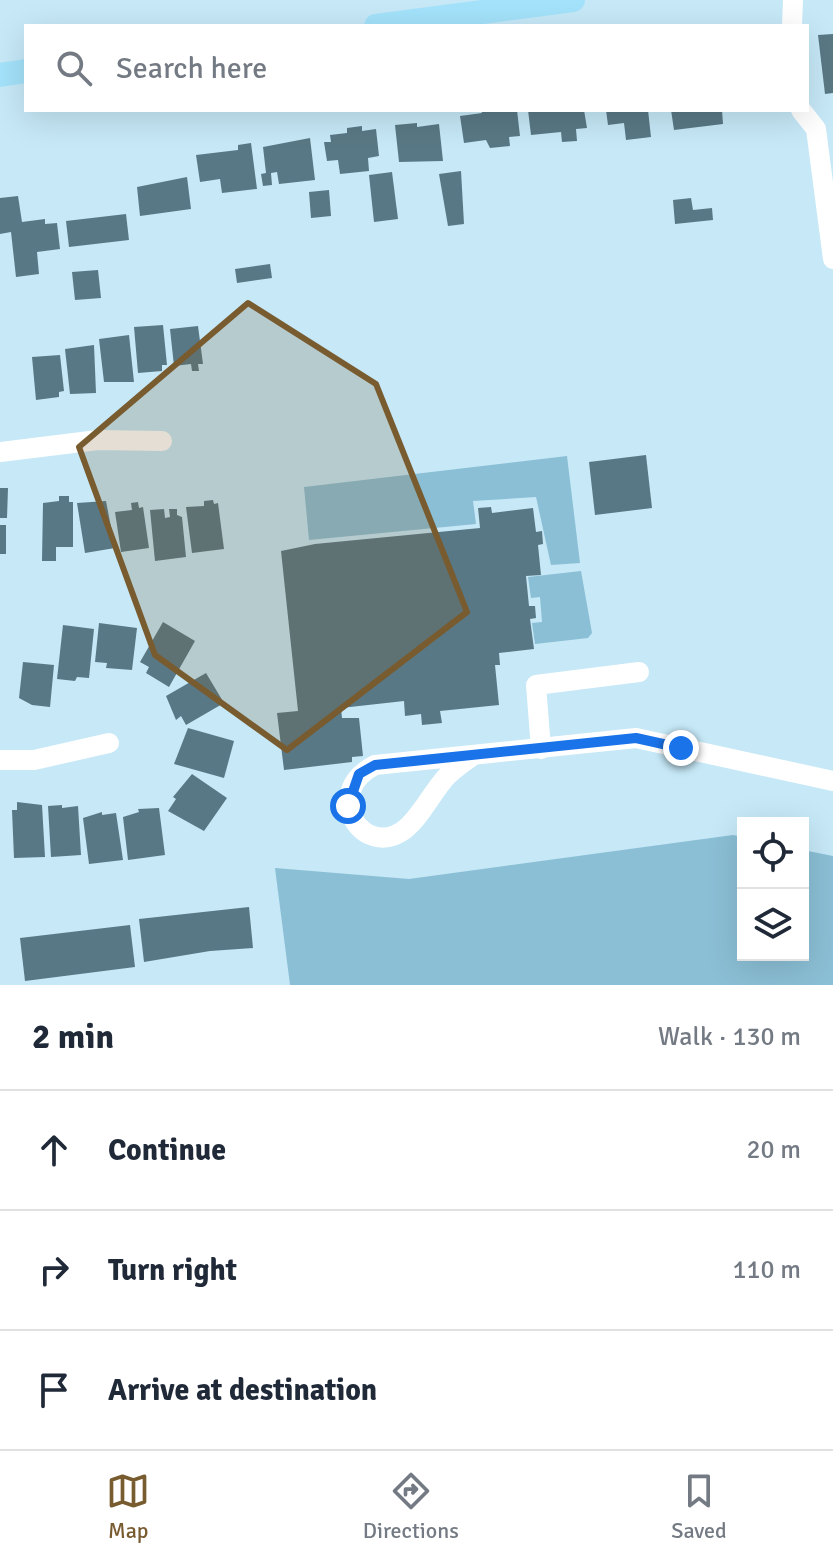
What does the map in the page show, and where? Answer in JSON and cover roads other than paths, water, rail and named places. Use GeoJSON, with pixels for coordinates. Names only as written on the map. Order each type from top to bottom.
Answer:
{"type":"FeatureCollection","features":[{"type":"Feature","properties":{"kind":"main road"},"geometry":{"type":"LineString","coordinates":[[386,24],[470,7],[573,0]]}},
{"type":"Feature","properties":{"kind":"main road"},"geometry":{"type":"LineString","coordinates":[[0,75],[24,71]]}},
{"type":"Feature","properties":{"kind":"street"},"geometry":{"type":"LineString","coordinates":[[792,24],[793,0]]}},
{"type":"Feature","properties":{"kind":"street"},"geometry":{"type":"LineString","coordinates":[[803,112],[816,129],[833,259]]}},
{"type":"Feature","properties":{"kind":"street"},"geometry":{"type":"LineString","coordinates":[[0,452],[98,440],[162,441]]}},
{"type":"Feature","properties":{"kind":"street"},"geometry":{"type":"LineString","coordinates":[[541,749],[536,685],[639,672]]}},
{"type":"Feature","properties":{"kind":"street"},"geometry":{"type":"LineString","coordinates":[[472,756],[448,775],[404,830],[390,836],[376,836],[365,832],[352,820],[348,806],[359,774],[375,765],[636,738],[833,781]]}},
{"type":"Feature","properties":{"kind":"street"},"geometry":{"type":"LineString","coordinates":[[0,760],[57,756],[109,743]]}}]}
